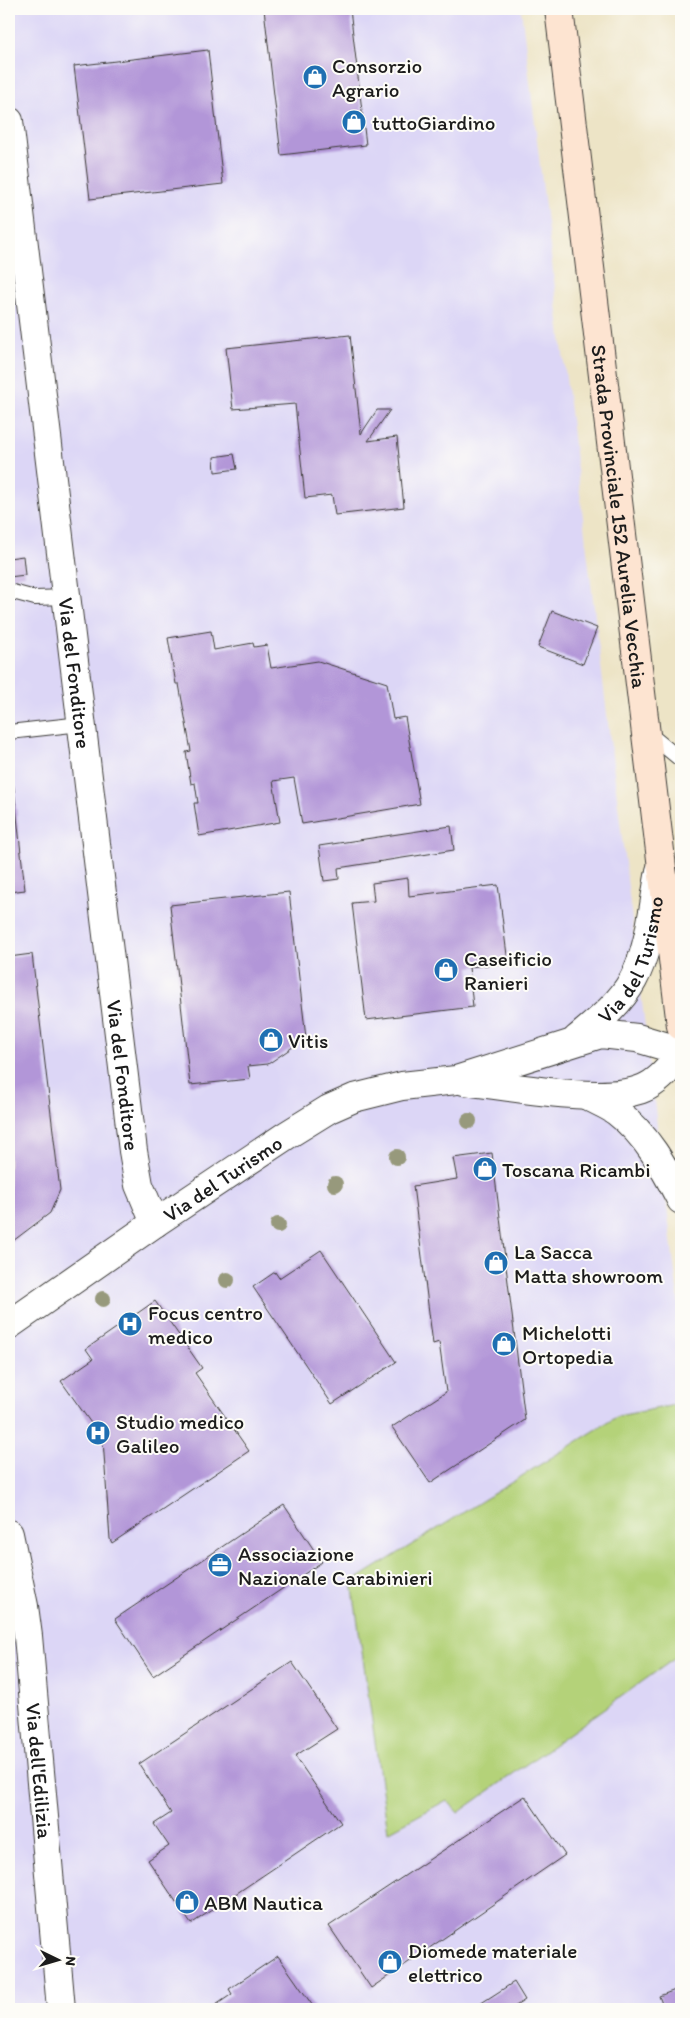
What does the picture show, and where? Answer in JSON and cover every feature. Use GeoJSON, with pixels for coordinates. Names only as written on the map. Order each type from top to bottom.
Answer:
{"type":"FeatureCollection","features":[{"type":"Feature","properties":{"kind":"main road","name":"Strada Provinciale 152 Aurelia Vecchia"},"geometry":{"type":"LineString","coordinates":[[559,9],[681,1026]]}},
{"type":"Feature","properties":{"kind":"street","name":"Via del Fonditore"},"geometry":{"type":"LineString","coordinates":[[9,121],[133,1151],[139,1185],[155,1222]]}},
{"type":"Feature","properties":{"kind":"street","name":"Via del Turismo"},"geometry":{"type":"LineString","coordinates":[[576,1040],[603,1017],[633,981],[644,953],[662,862]]}},
{"type":"Feature","properties":{"kind":"street","name":"Via del Turismo"},"geometry":{"type":"LineString","coordinates":[[9,1326],[155,1222],[329,1109],[380,1090],[456,1080],[576,1040],[601,1034],[637,1038],[681,1051]]}},
{"type":"Feature","properties":{"kind":"street","name":"Via del Turismo"},"geometry":{"type":"LineString","coordinates":[[456,1080],[583,1094],[629,1094],[646,1088],[662,1076],[681,1055]]}},
{"type":"Feature","properties":{"kind":"street","name":"Via del Turismo"},"geometry":{"type":"LineString","coordinates":[[583,1094],[616,1111],[636,1129],[653,1149],[681,1200]]}},
{"type":"Feature","properties":{"kind":"street","name":"Via dell'Edilizia"},"geometry":{"type":"LineString","coordinates":[[9,1534],[24,1606],[28,1636],[61,2009]]}},
{"type":"Feature","properties":{"kind":"lane"},"geometry":{"type":"LineString","coordinates":[[9,592],[35,598],[66,597]]}},
{"type":"Feature","properties":{"kind":"lane"},"geometry":{"type":"LineString","coordinates":[[9,732],[81,724]]}},
{"type":"Feature","properties":{"kind":"lane"},"geometry":{"type":"LineString","coordinates":[[646,730],[681,760]]}},
{"type":"Feature","properties":{"kind":"shaded area"},"geometry":{"type":"Polygon","coordinates":[[[9,9],[521,9],[681,1322],[681,2009],[9,2009],[9,9]]]}},
{"type":"Feature","properties":{"kind":"green space"},"geometry":{"type":"Polygon","coordinates":[[[675,1405],[681,1448],[681,1654],[458,1813],[447,1800],[388,1832],[352,1582],[618,1416],[675,1405]]]}},
{"type":"Feature","properties":{"kind":"building","name":"Consorzio Agrario"},"geometry":{"type":"Polygon","coordinates":[[[264,9],[350,9],[366,145],[281,155],[264,9]]]}},
{"type":"Feature","properties":{"kind":"building"},"geometry":{"type":"Polygon","coordinates":[[[208,50],[223,184],[90,199],[74,66],[208,50]]]}},
{"type":"Feature","properties":{"kind":"building"},"geometry":{"type":"Polygon","coordinates":[[[350,335],[361,434],[377,410],[390,410],[368,441],[397,437],[404,507],[335,515],[332,495],[305,498],[295,404],[233,409],[226,348],[350,335]]]}},
{"type":"Feature","properties":{"kind":"building"},"geometry":{"type":"Polygon","coordinates":[[[234,454],[237,469],[215,472],[214,457],[234,454]]]}},
{"type":"Feature","properties":{"kind":"building"},"geometry":{"type":"Polygon","coordinates":[[[23,556],[25,575],[9,577],[9,558],[23,556]]]}},
{"type":"Feature","properties":{"kind":"building"},"geometry":{"type":"Polygon","coordinates":[[[552,611],[597,628],[583,664],[538,647],[552,611]]]}},
{"type":"Feature","properties":{"kind":"building"},"geometry":{"type":"Polygon","coordinates":[[[211,631],[214,650],[253,643],[254,647],[267,645],[271,668],[318,661],[387,683],[393,719],[405,717],[420,804],[302,824],[294,778],[273,781],[280,822],[199,836],[194,803],[198,803],[195,783],[191,784],[186,752],[191,751],[179,684],[176,684],[168,638],[211,631]]]}},
{"type":"Feature","properties":{"kind":"building"},"geometry":{"type":"Polygon","coordinates":[[[9,780],[13,780],[25,890],[9,892],[9,780]]]}},
{"type":"Feature","properties":{"kind":"building"},"geometry":{"type":"Polygon","coordinates":[[[451,826],[454,850],[338,868],[339,879],[324,881],[319,846],[451,826]]]}},
{"type":"Feature","properties":{"kind":"building"},"geometry":{"type":"Polygon","coordinates":[[[408,878],[409,896],[498,885],[508,963],[469,967],[473,1007],[366,1020],[352,903],[374,901],[372,883],[408,878]]]}},
{"type":"Feature","properties":{"kind":"building"},"geometry":{"type":"Polygon","coordinates":[[[289,892],[306,1038],[268,1064],[248,1066],[250,1079],[190,1085],[170,905],[289,892]]]}},
{"type":"Feature","properties":{"kind":"building"},"geometry":{"type":"Polygon","coordinates":[[[32,954],[60,1190],[50,1213],[9,1244],[9,957],[32,954]]]}},
{"type":"Feature","properties":{"kind":"building"},"geometry":{"type":"Polygon","coordinates":[[[492,1153],[525,1420],[430,1483],[392,1427],[446,1392],[439,1342],[433,1344],[413,1186],[457,1179],[453,1158],[492,1153]]]}},
{"type":"Feature","properties":{"kind":"building"},"geometry":{"type":"Polygon","coordinates":[[[321,1250],[396,1362],[332,1404],[253,1287],[275,1272],[279,1278],[321,1250]]]}},
{"type":"Feature","properties":{"kind":"building"},"geometry":{"type":"Polygon","coordinates":[[[155,1301],[202,1368],[195,1373],[249,1451],[112,1543],[110,1539],[103,1440],[61,1381],[93,1359],[86,1349],[155,1301]]]}},
{"type":"Feature","properties":{"kind":"building"},"geometry":{"type":"Polygon","coordinates":[[[284,1505],[322,1562],[153,1676],[115,1619],[284,1505]]]}},
{"type":"Feature","properties":{"kind":"building"},"geometry":{"type":"Polygon","coordinates":[[[292,1662],[337,1729],[295,1756],[341,1823],[191,1924],[148,1860],[169,1846],[154,1824],[171,1813],[139,1764],[292,1662]]]}},
{"type":"Feature","properties":{"kind":"building"},"geometry":{"type":"Polygon","coordinates":[[[525,1796],[565,1855],[371,1988],[329,1926],[525,1796]]]}},
{"type":"Feature","properties":{"kind":"building"},"geometry":{"type":"Polygon","coordinates":[[[278,1956],[315,2009],[210,2009],[232,1994],[229,1989],[278,1956]]]}},
{"type":"Feature","properties":{"kind":"building"},"geometry":{"type":"Polygon","coordinates":[[[514,1982],[525,2000],[511,2009],[472,2009],[514,1982]]]}},
{"type":"Feature","properties":{"kind":"building"},"geometry":{"type":"Polygon","coordinates":[[[678,1989],[681,2009],[664,2009],[659,1996],[678,1989]]]}},
{"type":"Feature","properties":{"kind":"place","name":"Consorzio Agrario"},"geometry":{"type":"Point","coordinates":[315,77]}},
{"type":"Feature","properties":{"kind":"place","name":"tuttoGiardino"},"geometry":{"type":"Point","coordinates":[354,122]}},
{"type":"Feature","properties":{"kind":"place","name":"Caseificio Ranieri"},"geometry":{"type":"Point","coordinates":[446,970]}},
{"type":"Feature","properties":{"kind":"place","name":"Vitis"},"geometry":{"type":"Point","coordinates":[271,1040]}},
{"type":"Feature","properties":{"kind":"place","name":"Toscana Ricambi"},"geometry":{"type":"Point","coordinates":[485,1169]}},
{"type":"Feature","properties":{"kind":"place","name":"La Sacca Matta showroom"},"geometry":{"type":"Point","coordinates":[496,1263]}},
{"type":"Feature","properties":{"kind":"place","name":"Focus centro medico"},"geometry":{"type":"Point","coordinates":[130,1324]}},
{"type":"Feature","properties":{"kind":"place","name":"Michelotti Ortopedia"},"geometry":{"type":"Point","coordinates":[504,1344]}},
{"type":"Feature","properties":{"kind":"place","name":"Studio medico Galileo"},"geometry":{"type":"Point","coordinates":[98,1433]}},
{"type":"Feature","properties":{"kind":"place","name":"Associazione Nazionale Carabinieri"},"geometry":{"type":"Point","coordinates":[220,1565]}},
{"type":"Feature","properties":{"kind":"place","name":"ABM Nautica"},"geometry":{"type":"Point","coordinates":[187,1902]}},
{"type":"Feature","properties":{"kind":"place","name":"Diomede materiale elettrico"},"geometry":{"type":"Point","coordinates":[390,1962]}}]}
